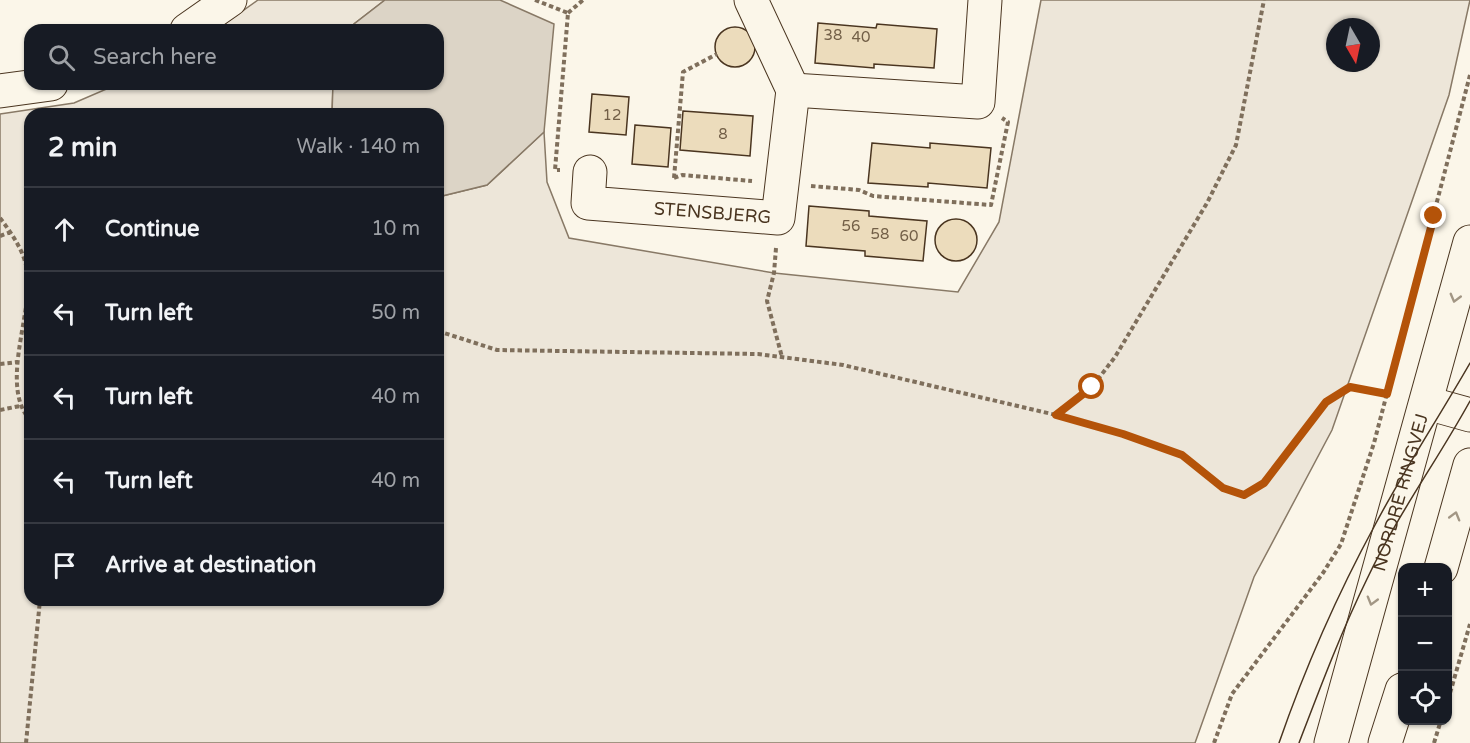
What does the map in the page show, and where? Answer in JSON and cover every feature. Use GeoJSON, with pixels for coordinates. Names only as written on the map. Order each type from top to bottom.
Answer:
{"type":"FeatureCollection","features":[{"type":"Feature","properties":{"kind":"street"},"geometry":{"type":"LineString","coordinates":[[196,24],[230,0]]}},
{"type":"Feature","properties":{"kind":"street"},"geometry":{"type":"LineString","coordinates":[[751,0],[793,90],[978,102],[985,0]]}},
{"type":"Feature","properties":{"kind":"street"},"geometry":{"type":"LineString","coordinates":[[0,91],[24,88]]}},
{"type":"Feature","properties":{"kind":"street","name":"STENSBJERG"},"geometry":{"type":"LineString","coordinates":[[590,172],[588,203],[778,218],[793,90]]}},
{"type":"Feature","properties":{"kind":"street","name":"NORDRE RINGVEJ"},"geometry":{"type":"LineString","coordinates":[[1331,743],[1470,242]]}},
{"type":"Feature","properties":{"kind":"street"},"geometry":{"type":"LineString","coordinates":[[1427,403],[1470,416]]}},
{"type":"Feature","properties":{"kind":"street"},"geometry":{"type":"LineString","coordinates":[[1442,563],[1470,465]]}},
{"type":"Feature","properties":{"kind":"street"},"geometry":{"type":"LineString","coordinates":[[1385,743],[1398,702]]}},
{"type":"Feature","properties":{"kind":"path"},"geometry":{"type":"LineString","coordinates":[[535,0],[568,13]]}},
{"type":"Feature","properties":{"kind":"path"},"geometry":{"type":"LineString","coordinates":[[583,0],[568,13],[555,170],[590,172]]}},
{"type":"Feature","properties":{"kind":"path"},"geometry":{"type":"LineString","coordinates":[[1056,415],[1092,387],[1115,357],[1207,203],[1236,146],[1264,0]]}},
{"type":"Feature","properties":{"kind":"path"},"geometry":{"type":"LineString","coordinates":[[674,178],[683,72],[717,54]]}},
{"type":"Feature","properties":{"kind":"path"},"geometry":{"type":"LineString","coordinates":[[1214,743],[1232,694],[1323,573],[1341,544],[1387,394],[1470,75]]}},
{"type":"Feature","properties":{"kind":"path"},"geometry":{"type":"LineString","coordinates":[[668,181],[682,175],[859,190],[873,196],[991,205],[1008,122],[978,102]]}},
{"type":"Feature","properties":{"kind":"path"},"geometry":{"type":"LineString","coordinates":[[0,218],[24,256]]}},
{"type":"Feature","properties":{"kind":"path"},"geometry":{"type":"LineString","coordinates":[[0,236],[10,232]]}},
{"type":"Feature","properties":{"kind":"path"},"geometry":{"type":"LineString","coordinates":[[774,273],[767,301],[783,357]]}},
{"type":"Feature","properties":{"kind":"path"},"geometry":{"type":"LineString","coordinates":[[24,311],[18,362],[20,406],[24,412]]}},
{"type":"Feature","properties":{"kind":"path"},"geometry":{"type":"LineString","coordinates":[[444,334],[497,350],[746,354],[843,365],[1056,415],[1123,434],[1182,455],[1223,488],[1244,495],[1264,483],[1326,402],[1350,387],[1387,394]]}},
{"type":"Feature","properties":{"kind":"path"},"geometry":{"type":"LineString","coordinates":[[0,364],[18,362]]}},
{"type":"Feature","properties":{"kind":"path"},"geometry":{"type":"LineString","coordinates":[[0,410],[20,406]]}},
{"type":"Feature","properties":{"kind":"path"},"geometry":{"type":"LineString","coordinates":[[26,743],[39,606]]}},
{"type":"Feature","properties":{"kind":"path"},"geometry":{"type":"LineString","coordinates":[[1452,686],[1470,624]]}},
{"type":"Feature","properties":{"kind":"path"},"geometry":{"type":"LineString","coordinates":[[1434,743],[1439,725]]}},
{"type":"Feature","properties":{"kind":"shaded area"},"geometry":{"type":"Polygon","coordinates":[[[258,0],[385,0],[354,24],[224,24],[258,0]]]}},
{"type":"Feature","properties":{"kind":"shaded area"},"geometry":{"type":"Polygon","coordinates":[[[385,0],[500,0],[554,24],[544,132],[487,185],[444,196],[444,108],[332,108],[333,90],[444,90],[444,24],[354,24],[385,0]]]}},
{"type":"Feature","properties":{"kind":"shaded area"},"geometry":{"type":"Polygon","coordinates":[[[1041,0],[1470,0],[1449,95],[1332,430],[1254,577],[1195,743],[0,743],[0,114],[24,110],[24,606],[444,606],[444,196],[487,185],[544,132],[547,182],[569,238],[774,273],[958,292],[999,222],[1041,0]]]}},
{"type":"Feature","properties":{"kind":"shaded area"},"geometry":{"type":"Polygon","coordinates":[[[104,90],[333,90],[332,108],[40,108],[74,103],[104,90]]]}},
{"type":"Feature","properties":{"kind":"building"},"geometry":{"type":"Polygon","coordinates":[[[818,23],[876,28],[877,24],[937,29],[934,68],[874,64],[874,68],[815,63],[818,23]]]}},
{"type":"Feature","properties":{"kind":"building"},"geometry":{"type":"Polygon","coordinates":[[[735,27],[749,33],[755,47],[749,61],[735,67],[721,61],[715,47],[721,33],[735,27]]]}},
{"type":"Feature","properties":{"kind":"building"},"geometry":{"type":"Polygon","coordinates":[[[592,94],[629,97],[626,135],[589,132],[592,94]]]}},
{"type":"Feature","properties":{"kind":"building"},"geometry":{"type":"Polygon","coordinates":[[[683,111],[753,116],[750,156],[680,150],[683,111]]]}},
{"type":"Feature","properties":{"kind":"building"},"geometry":{"type":"Polygon","coordinates":[[[635,125],[671,128],[668,167],[632,164],[635,125]]]}},
{"type":"Feature","properties":{"kind":"building"},"geometry":{"type":"Polygon","coordinates":[[[872,143],[930,148],[930,143],[991,148],[987,188],[928,183],[928,187],[868,183],[872,143]]]}},
{"type":"Feature","properties":{"kind":"building"},"geometry":{"type":"Polygon","coordinates":[[[809,206],[869,211],[869,216],[927,221],[923,261],[865,256],[865,251],[806,246],[809,206]]]}},
{"type":"Feature","properties":{"kind":"building"},"geometry":{"type":"Polygon","coordinates":[[[956,219],[971,225],[977,240],[971,255],[956,261],[941,255],[935,240],[941,225],[956,219]]]}},
{"type":"Feature","properties":{"kind":"tram line"},"geometry":{"type":"LineString","coordinates":[[1279,743],[1311,660],[1348,578],[1398,484],[1470,363]]}},
{"type":"Feature","properties":{"kind":"tram line"},"geometry":{"type":"LineString","coordinates":[[1299,743],[1357,599],[1378,556],[1470,401]]}},
{"type":"Feature","properties":{"kind":"route"},"geometry":{"type":"LineString","coordinates":[[1092,387],[1056,415],[1123,434],[1182,455],[1223,488],[1244,495],[1264,483],[1326,402],[1350,387],[1387,394],[1434,216]]}}]}
